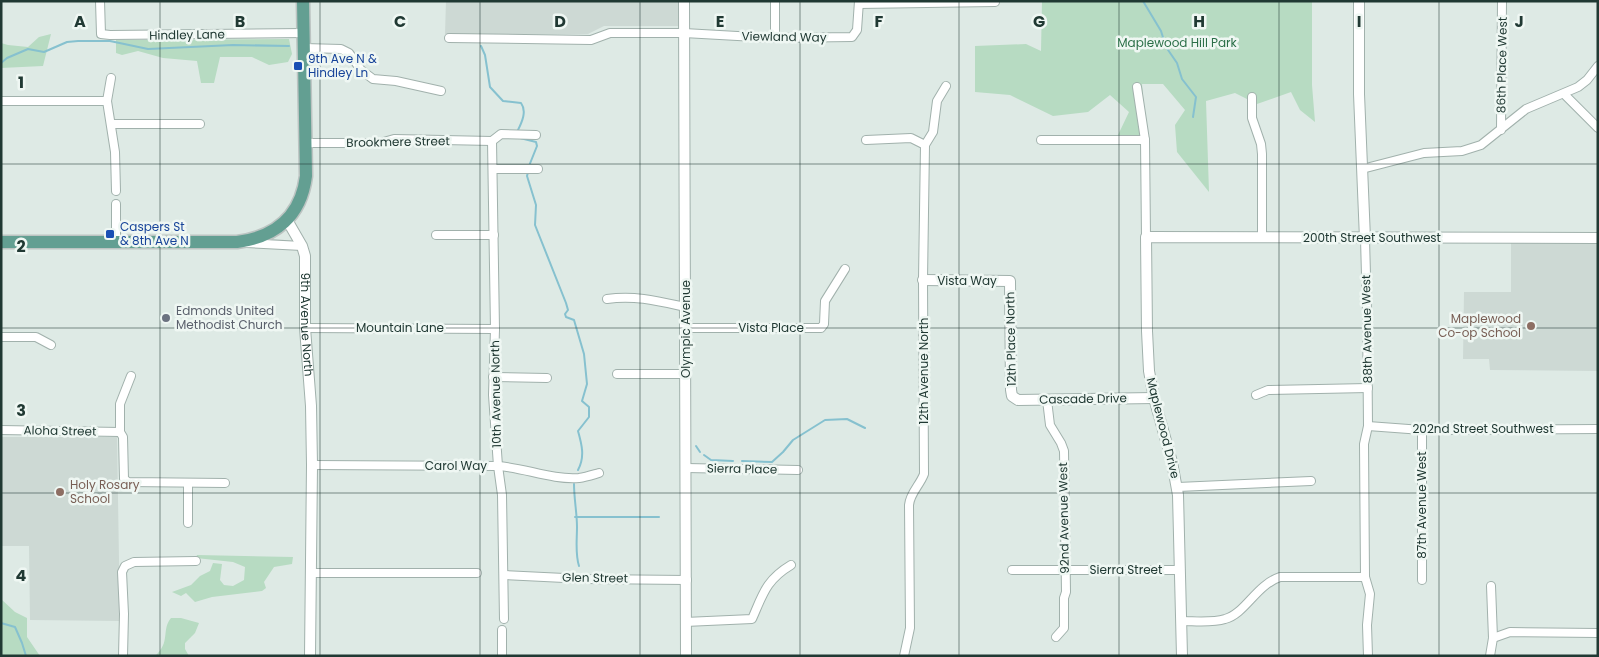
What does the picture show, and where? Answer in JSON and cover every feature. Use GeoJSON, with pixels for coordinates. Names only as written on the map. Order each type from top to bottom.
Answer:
{"type":"FeatureCollection","features":[{"type":"Feature","properties":{"kind":"main road"},"geometry":{"type":"LineString","coordinates":[[1,242],[237,242],[262,236],[281,226],[300,202],[305,186],[304,1]]}},
{"type":"Feature","properties":{"kind":"street","name":"Hindley Lane"},"geometry":{"type":"LineString","coordinates":[[100,1],[101,34],[304,33]]}},
{"type":"Feature","properties":{"kind":"street","name":"Olympic Avenue"},"geometry":{"type":"LineString","coordinates":[[684,1],[686,656]]}},
{"type":"Feature","properties":{"kind":"street"},"geometry":{"type":"LineString","coordinates":[[775,1],[775,38]]}},
{"type":"Feature","properties":{"kind":"street","name":"88th Avenue West"},"geometry":{"type":"LineString","coordinates":[[1359,1],[1359,94],[1365,239],[1368,388],[1368,426],[1364,444],[1365,577],[1370,594],[1367,625],[1368,656]]}},
{"type":"Feature","properties":{"kind":"street","name":"86th Place West"},"geometry":{"type":"LineString","coordinates":[[1501,130],[1502,1]]}},
{"type":"Feature","properties":{"kind":"street"},"geometry":{"type":"LineString","coordinates":[[859,3],[995,2]]}},
{"type":"Feature","properties":{"kind":"street","name":"Viewland Way"},"geometry":{"type":"LineString","coordinates":[[449,38],[591,40],[610,33],[684,33],[775,38],[852,37],[857,30],[859,3]]}},
{"type":"Feature","properties":{"kind":"street"},"geometry":{"type":"LineString","coordinates":[[304,48],[341,49],[348,53],[361,70],[373,79],[396,81],[442,91]]}},
{"type":"Feature","properties":{"kind":"street"},"geometry":{"type":"LineString","coordinates":[[1362,169],[1424,153],[1462,152],[1481,145],[1526,109],[1564,94],[1587,80],[1598,66]]}},
{"type":"Feature","properties":{"kind":"street"},"geometry":{"type":"LineString","coordinates":[[111,78],[107,101],[115,152],[116,191]]}},
{"type":"Feature","properties":{"kind":"street","name":"12th Avenue North"},"geometry":{"type":"LineString","coordinates":[[904,656],[910,628],[909,499],[924,474],[923,280],[925,145],[933,132],[937,100],[946,86]]}},
{"type":"Feature","properties":{"kind":"street","name":"Maplewood Drive"},"geometry":{"type":"LineString","coordinates":[[1138,87],[1145,140],[1148,357],[1154,398],[1178,487],[1182,656]]}},
{"type":"Feature","properties":{"kind":"street"},"geometry":{"type":"LineString","coordinates":[[1564,94],[1598,128]]}},
{"type":"Feature","properties":{"kind":"street"},"geometry":{"type":"LineString","coordinates":[[1252,97],[1252,118],[1261,144],[1262,238]]}},
{"type":"Feature","properties":{"kind":"street"},"geometry":{"type":"LineString","coordinates":[[1,101],[107,101]]}},
{"type":"Feature","properties":{"kind":"street"},"geometry":{"type":"LineString","coordinates":[[112,124],[200,124]]}},
{"type":"Feature","properties":{"kind":"street"},"geometry":{"type":"LineString","coordinates":[[492,141],[501,134],[536,135]]}},
{"type":"Feature","properties":{"kind":"street"},"geometry":{"type":"LineString","coordinates":[[866,140],[912,138],[925,145]]}},
{"type":"Feature","properties":{"kind":"street","name":"Brookmere Street"},"geometry":{"type":"LineString","coordinates":[[304,143],[380,143],[394,139],[492,141]]}},
{"type":"Feature","properties":{"kind":"street"},"geometry":{"type":"LineString","coordinates":[[1041,140],[1145,140]]}},
{"type":"Feature","properties":{"kind":"street","name":"10th Avenue North"},"geometry":{"type":"LineString","coordinates":[[492,141],[495,329],[493,376],[498,466],[502,495],[504,619]]}},
{"type":"Feature","properties":{"kind":"street"},"geometry":{"type":"LineString","coordinates":[[493,169],[538,169]]}},
{"type":"Feature","properties":{"kind":"street"},"geometry":{"type":"LineString","coordinates":[[116,204],[116,241]]}},
{"type":"Feature","properties":{"kind":"street","name":"9th Avenue North"},"geometry":{"type":"LineString","coordinates":[[287,220],[302,246],[305,256],[305,328],[311,406],[312,465],[310,656]]}},
{"type":"Feature","properties":{"kind":"street"},"geometry":{"type":"LineString","coordinates":[[436,235],[494,235]]}},
{"type":"Feature","properties":{"kind":"street","name":"200th Street Southwest"},"geometry":{"type":"LineString","coordinates":[[1146,238],[1598,238]]}},
{"type":"Feature","properties":{"kind":"street"},"geometry":{"type":"LineString","coordinates":[[237,242],[302,246]]}},
{"type":"Feature","properties":{"kind":"street","name":"Vista Place"},"geometry":{"type":"LineString","coordinates":[[685,328],[820,328],[824,324],[825,301],[845,269]]}},
{"type":"Feature","properties":{"kind":"street","name":"Vista Way"},"geometry":{"type":"LineString","coordinates":[[923,280],[1010,281]]}},
{"type":"Feature","properties":{"kind":"street","name":"12th Place North"},"geometry":{"type":"LineString","coordinates":[[1010,281],[1012,396]]}},
{"type":"Feature","properties":{"kind":"street"},"geometry":{"type":"LineString","coordinates":[[607,299],[638,297],[685,307]]}},
{"type":"Feature","properties":{"kind":"street","name":"Mountain Lane"},"geometry":{"type":"LineString","coordinates":[[305,328],[495,329]]}},
{"type":"Feature","properties":{"kind":"street"},"geometry":{"type":"LineString","coordinates":[[1,337],[36,337],[51,345]]}},
{"type":"Feature","properties":{"kind":"street"},"geometry":{"type":"LineString","coordinates":[[616,374],[686,374]]}},
{"type":"Feature","properties":{"kind":"street"},"geometry":{"type":"LineString","coordinates":[[131,376],[120,404],[124,479],[128,482],[224,483]]}},
{"type":"Feature","properties":{"kind":"street"},"geometry":{"type":"LineString","coordinates":[[493,376],[547,378]]}},
{"type":"Feature","properties":{"kind":"street"},"geometry":{"type":"LineString","coordinates":[[1256,395],[1268,390],[1368,388]]}},
{"type":"Feature","properties":{"kind":"street","name":"Cascade Drive"},"geometry":{"type":"LineString","coordinates":[[1012,396],[1018,400],[1154,398]]}},
{"type":"Feature","properties":{"kind":"street","name":"92nd Avenue West"},"geometry":{"type":"LineString","coordinates":[[1047,400],[1050,425],[1064,451],[1064,628],[1056,636]]}},
{"type":"Feature","properties":{"kind":"street","name":"202nd Street Southwest"},"geometry":{"type":"LineString","coordinates":[[1368,426],[1422,430],[1598,429]]}},
{"type":"Feature","properties":{"kind":"street","name":"Aloha Street"},"geometry":{"type":"LineString","coordinates":[[1,430],[120,432]]}},
{"type":"Feature","properties":{"kind":"street","name":"87th Avenue West"},"geometry":{"type":"LineString","coordinates":[[1422,430],[1422,580]]}},
{"type":"Feature","properties":{"kind":"street","name":"Carol Way"},"geometry":{"type":"LineString","coordinates":[[312,465],[498,466],[514,467],[556,477],[580,478],[598,473]]}},
{"type":"Feature","properties":{"kind":"street","name":"Sierra Place"},"geometry":{"type":"LineString","coordinates":[[686,468],[798,470]]}},
{"type":"Feature","properties":{"kind":"street"},"geometry":{"type":"LineString","coordinates":[[1178,487],[1312,482]]}},
{"type":"Feature","properties":{"kind":"street"},"geometry":{"type":"LineString","coordinates":[[188,484],[188,523]]}},
{"type":"Feature","properties":{"kind":"street"},"geometry":{"type":"LineString","coordinates":[[123,656],[122,572],[125,566],[134,562],[196,561]]}},
{"type":"Feature","properties":{"kind":"street"},"geometry":{"type":"LineString","coordinates":[[685,622],[752,619],[768,583],[778,573],[791,565]]}},
{"type":"Feature","properties":{"kind":"street","name":"Sierra Street"},"geometry":{"type":"LineString","coordinates":[[1012,570],[1180,570]]}},
{"type":"Feature","properties":{"kind":"street"},"geometry":{"type":"LineString","coordinates":[[311,573],[477,573]]}},
{"type":"Feature","properties":{"kind":"street","name":"Glen Street"},"geometry":{"type":"LineString","coordinates":[[504,574],[585,579],[686,580]]}},
{"type":"Feature","properties":{"kind":"street"},"geometry":{"type":"LineString","coordinates":[[1182,620],[1226,619],[1271,580],[1280,577],[1365,577]]}},
{"type":"Feature","properties":{"kind":"street"},"geometry":{"type":"LineString","coordinates":[[1490,656],[1493,638],[1491,586]]}},
{"type":"Feature","properties":{"kind":"street"},"geometry":{"type":"LineString","coordinates":[[502,630],[502,656]]}},
{"type":"Feature","properties":{"kind":"street"},"geometry":{"type":"LineString","coordinates":[[1493,638],[1510,632],[1598,633]]}},
{"type":"Feature","properties":{"kind":"shaded area"},"geometry":{"type":"Polygon","coordinates":[[[446,1],[681,1],[681,26],[604,26],[588,34],[445,34],[446,1]]]}},
{"type":"Feature","properties":{"kind":"shaded area","name":"Maplewood Co-op School"},"geometry":{"type":"Polygon","coordinates":[[[1511,240],[1598,240],[1598,371],[1490,370],[1489,359],[1463,359],[1464,292],[1511,292],[1511,240]]]}},
{"type":"Feature","properties":{"kind":"shaded area","name":"Holy Rosary School"},"geometry":{"type":"Polygon","coordinates":[[[1,437],[117,437],[120,621],[30,620],[29,546],[1,546],[1,437]]]}},
{"type":"Feature","properties":{"kind":"green space","name":"Maplewood Hill Park"},"geometry":{"type":"Polygon","coordinates":[[[1042,1],[1312,1],[1312,85],[1315,122],[1300,110],[1291,92],[1257,104],[1235,93],[1206,101],[1209,192],[1177,152],[1175,125],[1185,110],[1163,84],[1142,84],[1146,135],[1118,135],[1129,112],[1110,95],[1088,112],[1053,116],[1010,95],[975,92],[975,46],[1026,44],[1041,51],[1042,1]]]}},
{"type":"Feature","properties":{"kind":"green space"},"geometry":{"type":"Polygon","coordinates":[[[51,34],[43,66],[1,68],[1,43],[28,47],[39,37],[51,34]]]}},
{"type":"Feature","properties":{"kind":"green space"},"geometry":{"type":"Polygon","coordinates":[[[289,39],[292,54],[288,62],[269,65],[252,57],[220,57],[214,83],[201,83],[197,61],[163,58],[138,51],[122,55],[116,53],[116,40],[289,39]]]}},
{"type":"Feature","properties":{"kind":"green space"},"geometry":{"type":"Polygon","coordinates":[[[197,555],[293,557],[292,564],[274,567],[264,582],[266,588],[262,591],[212,597],[195,602],[186,593],[181,596],[172,592],[191,585],[200,576],[210,571],[213,563],[222,564],[220,580],[224,585],[233,586],[244,580],[245,567],[233,562],[196,558],[197,555]]]}},
{"type":"Feature","properties":{"kind":"green space"},"geometry":{"type":"Polygon","coordinates":[[[1,599],[15,612],[27,618],[27,637],[40,656],[1,656],[1,599]]]}},
{"type":"Feature","properties":{"kind":"green space"},"geometry":{"type":"Polygon","coordinates":[[[171,618],[181,618],[199,623],[195,633],[185,643],[185,649],[189,656],[155,656],[163,646],[168,623],[171,618]]]}},
{"type":"Feature","properties":{"kind":"waterway"},"geometry":{"type":"LineString","coordinates":[[1143,1],[1161,31],[1166,47],[1177,63],[1182,79],[1196,97],[1193,117]]}},
{"type":"Feature","properties":{"kind":"waterway"},"geometry":{"type":"LineString","coordinates":[[1,63],[7,58],[28,49],[44,52],[67,42],[78,41],[110,41],[148,49],[233,45],[289,46]]}},
{"type":"Feature","properties":{"kind":"waterway"},"geometry":{"type":"LineString","coordinates":[[481,46],[485,55],[490,87],[503,101],[521,103],[523,106],[523,116],[518,130]]}},
{"type":"Feature","properties":{"kind":"waterway"},"geometry":{"type":"LineString","coordinates":[[520,138],[536,142],[537,146],[529,166]]}},
{"type":"Feature","properties":{"kind":"waterway"},"geometry":{"type":"LineString","coordinates":[[528,172],[527,176],[536,205],[535,225],[566,303],[568,310],[565,314],[566,317],[574,320],[584,354],[587,384],[582,401],[589,407],[589,417],[578,431],[582,446],[582,456],[578,470]]}},
{"type":"Feature","properties":{"kind":"waterway"},"geometry":{"type":"LineString","coordinates":[[742,461],[772,462],[793,440],[825,420],[847,419],[865,428]]}},
{"type":"Feature","properties":{"kind":"waterway"},"geometry":{"type":"LineString","coordinates":[[696,446],[700,452]]}},
{"type":"Feature","properties":{"kind":"waterway"},"geometry":{"type":"LineString","coordinates":[[704,455],[711,460],[733,461]]}},
{"type":"Feature","properties":{"kind":"waterway"},"geometry":{"type":"LineString","coordinates":[[574,484],[579,566]]}},
{"type":"Feature","properties":{"kind":"waterway"},"geometry":{"type":"LineString","coordinates":[[575,517],[659,517]]}},
{"type":"Feature","properties":{"kind":"waterway"},"geometry":{"type":"LineString","coordinates":[[1,623],[15,627],[26,656]]}},
{"type":"Feature","properties":{"kind":"place","name":"9th Ave N & Hindley Ln"},"geometry":{"type":"Point","coordinates":[298,66]}},
{"type":"Feature","properties":{"kind":"place","name":"Caspers St & 8th Ave N"},"geometry":{"type":"Point","coordinates":[110,234]}},
{"type":"Feature","properties":{"kind":"place","name":"Edmonds United Methodist Church"},"geometry":{"type":"Point","coordinates":[166,318]}},
{"type":"Feature","properties":{"kind":"place","name":"Maplewood Co-op School"},"geometry":{"type":"Point","coordinates":[1531,326]}},
{"type":"Feature","properties":{"kind":"place","name":"Holy Rosary School"},"geometry":{"type":"Point","coordinates":[60,492]}}]}
